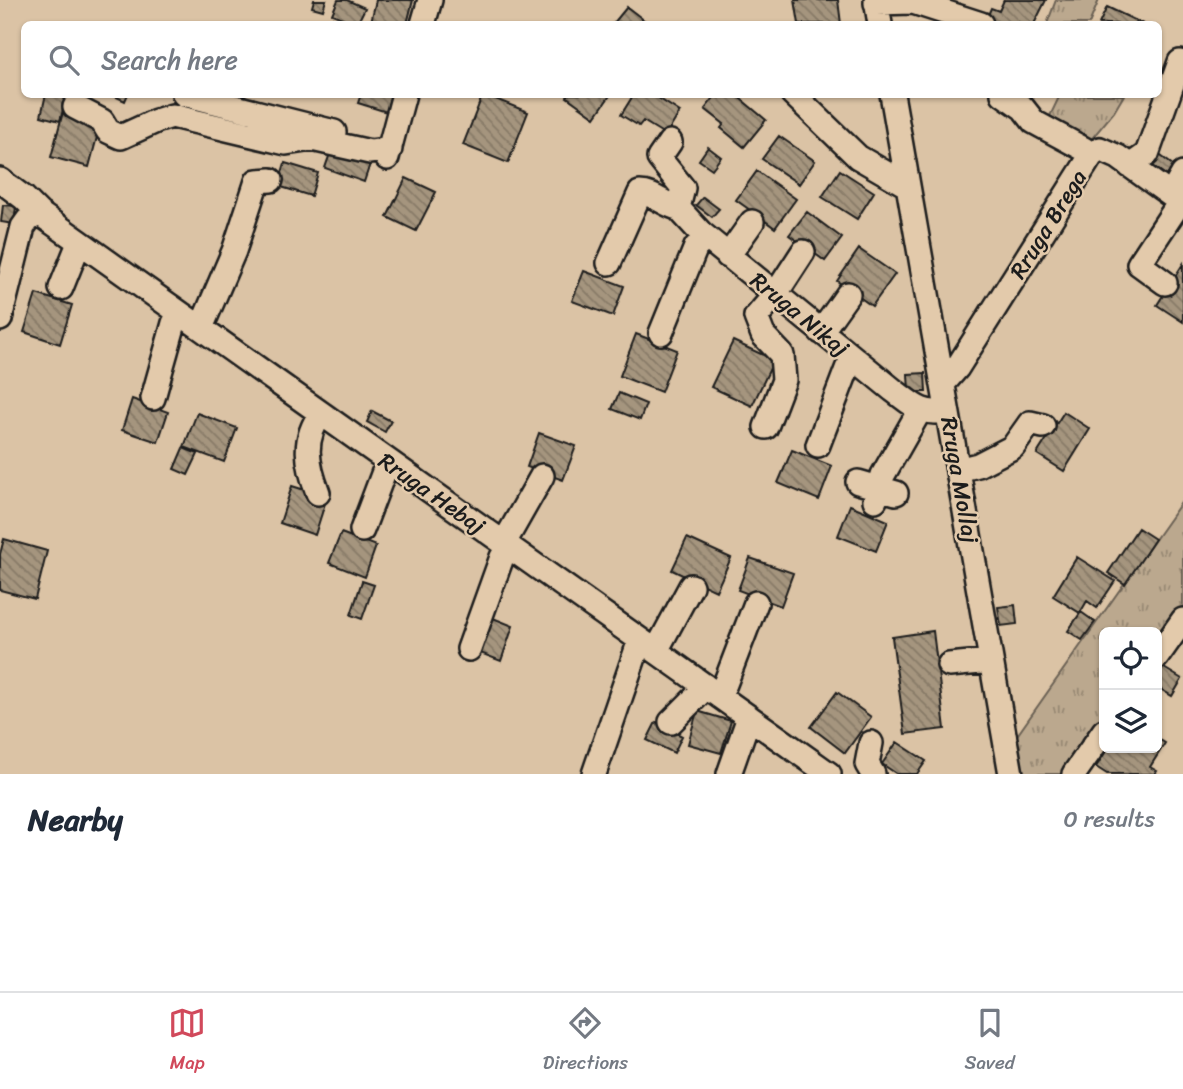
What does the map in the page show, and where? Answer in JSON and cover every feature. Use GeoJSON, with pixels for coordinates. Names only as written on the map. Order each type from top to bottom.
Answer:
{"type":"FeatureCollection","features":[{"type":"Feature","properties":{"kind":"street"},"geometry":{"type":"LineString","coordinates":[[424,21],[430,0]]}},
{"type":"Feature","properties":{"kind":"street"},"geometry":{"type":"LineString","coordinates":[[878,9],[913,2],[972,21]]}},
{"type":"Feature","properties":{"kind":"street"},"geometry":{"type":"LineString","coordinates":[[1130,166],[1147,154],[1180,62]]}},
{"type":"Feature","properties":{"kind":"street"},"geometry":{"type":"LineString","coordinates":[[200,98],[369,141],[389,150]]}},
{"type":"Feature","properties":{"kind":"street"},"geometry":{"type":"LineString","coordinates":[[389,150],[403,98]]}},
{"type":"Feature","properties":{"kind":"street"},"geometry":{"type":"LineString","coordinates":[[797,98],[858,157],[908,186]]}},
{"type":"Feature","properties":{"kind":"street","name":"Rruga Mollaj"},"geometry":{"type":"LineString","coordinates":[[893,98],[1011,774]]}},
{"type":"Feature","properties":{"kind":"street"},"geometry":{"type":"LineString","coordinates":[[1009,98],[1023,108],[1034,122],[1084,149],[1091,156]]}},
{"type":"Feature","properties":{"kind":"street"},"geometry":{"type":"LineString","coordinates":[[75,107],[102,121],[108,131],[121,137],[172,116],[286,143],[312,139],[370,152],[389,150]]}},
{"type":"Feature","properties":{"kind":"street","name":"Rruga Nikaj"},"geometry":{"type":"LineString","coordinates":[[670,142],[659,158],[706,238],[920,410]]}},
{"type":"Feature","properties":{"kind":"street","name":"Rruga Brega"},"geometry":{"type":"LineString","coordinates":[[943,384],[957,368],[1091,156],[1100,149],[1130,166],[1178,200]]}},
{"type":"Feature","properties":{"kind":"street"},"geometry":{"type":"LineString","coordinates":[[1165,283],[1139,264],[1178,200],[1183,174]]}},
{"type":"Feature","properties":{"kind":"street","name":"Rruga Hebaj"},"geometry":{"type":"LineString","coordinates":[[0,180],[39,213],[826,773]]}},
{"type":"Feature","properties":{"kind":"street"},"geometry":{"type":"LineString","coordinates":[[201,328],[234,251],[257,181],[271,180]]}},
{"type":"Feature","properties":{"kind":"street"},"geometry":{"type":"LineString","coordinates":[[609,263],[640,193],[649,193],[669,206],[681,198]]}},
{"type":"Feature","properties":{"kind":"street"},"geometry":{"type":"LineString","coordinates":[[0,319],[10,233],[39,213]]}},
{"type":"Feature","properties":{"kind":"street"},"geometry":{"type":"LineString","coordinates":[[728,256],[752,222]]}},
{"type":"Feature","properties":{"kind":"street"},"geometry":{"type":"LineString","coordinates":[[662,333],[696,247],[706,238]]}},
{"type":"Feature","properties":{"kind":"street"},"geometry":{"type":"LineString","coordinates":[[61,288],[81,243]]}},
{"type":"Feature","properties":{"kind":"street"},"geometry":{"type":"LineString","coordinates":[[766,427],[784,380],[782,355],[763,335],[756,317],[775,295],[803,252]]}},
{"type":"Feature","properties":{"kind":"street"},"geometry":{"type":"LineString","coordinates":[[821,332],[848,294]]}},
{"type":"Feature","properties":{"kind":"street"},"geometry":{"type":"LineString","coordinates":[[153,398],[174,323],[181,314]]}},
{"type":"Feature","properties":{"kind":"street"},"geometry":{"type":"LineString","coordinates":[[818,445],[847,369],[854,358]]}},
{"type":"Feature","properties":{"kind":"street"},"geometry":{"type":"LineString","coordinates":[[877,491],[883,475],[920,410],[935,414],[947,410]]}},
{"type":"Feature","properties":{"kind":"street"},"geometry":{"type":"LineString","coordinates":[[318,492],[309,469],[307,442],[321,414]]}},
{"type":"Feature","properties":{"kind":"street"},"geometry":{"type":"LineString","coordinates":[[958,470],[978,465],[1013,447],[1030,423],[1042,426]]}},
{"type":"Feature","properties":{"kind":"street"},"geometry":{"type":"LineString","coordinates":[[362,530],[388,461]]}},
{"type":"Feature","properties":{"kind":"street"},"geometry":{"type":"LineString","coordinates":[[469,649],[506,545],[542,476]]}},
{"type":"Feature","properties":{"kind":"street"},"geometry":{"type":"LineString","coordinates":[[594,774],[648,646],[691,586]]}},
{"type":"Feature","properties":{"kind":"street"},"geometry":{"type":"LineString","coordinates":[[671,722],[698,695],[724,684],[756,603]]}},
{"type":"Feature","properties":{"kind":"street"},"geometry":{"type":"LineString","coordinates":[[1162,650],[1183,621]]}},
{"type":"Feature","properties":{"kind":"street"},"geometry":{"type":"LineString","coordinates":[[949,665],[991,661]]}},
{"type":"Feature","properties":{"kind":"street"},"geometry":{"type":"LineString","coordinates":[[729,774],[749,718]]}},
{"type":"Feature","properties":{"kind":"street"},"geometry":{"type":"LineString","coordinates":[[1074,774],[1099,738]]}},
{"type":"Feature","properties":{"kind":"street"},"geometry":{"type":"LineString","coordinates":[[871,743],[867,764],[873,774]]}},
{"type":"Feature","properties":{"kind":"green space"},"geometry":{"type":"Polygon","coordinates":[[[1056,0],[1099,0],[1090,21],[1048,21],[1056,0]]]}},
{"type":"Feature","properties":{"kind":"green space"},"geometry":{"type":"Polygon","coordinates":[[[1059,98],[1122,98],[1089,142],[1049,118],[1059,98]]]}},
{"type":"Feature","properties":{"kind":"green space"},"geometry":{"type":"Polygon","coordinates":[[[1183,500],[1183,608],[1162,638],[1162,627],[1099,627],[1099,727],[1066,774],[1021,774],[1016,737],[1183,500]]]}},
{"type":"Feature","properties":{"kind":"building"},"geometry":{"type":"Polygon","coordinates":[[[314,0],[326,0],[323,10],[312,7],[314,0]]]}},
{"type":"Feature","properties":{"kind":"building"},"geometry":{"type":"Polygon","coordinates":[[[338,0],[347,0],[365,8],[358,21],[350,21],[332,14],[338,0]]]}},
{"type":"Feature","properties":{"kind":"building"},"geometry":{"type":"Polygon","coordinates":[[[376,0],[413,0],[408,21],[371,21],[376,0]]]}},
{"type":"Feature","properties":{"kind":"building"},"geometry":{"type":"Polygon","coordinates":[[[795,0],[838,0],[841,21],[798,21],[795,0]]]}},
{"type":"Feature","properties":{"kind":"building"},"geometry":{"type":"Polygon","coordinates":[[[1004,0],[1046,0],[1036,21],[985,21],[991,8],[999,11],[1004,0]]]}},
{"type":"Feature","properties":{"kind":"building"},"geometry":{"type":"Polygon","coordinates":[[[627,7],[645,21],[615,21],[627,7]]]}},
{"type":"Feature","properties":{"kind":"building"},"geometry":{"type":"Polygon","coordinates":[[[1107,7],[1137,21],[1100,21],[1107,7]]]}},
{"type":"Feature","properties":{"kind":"building"},"geometry":{"type":"Polygon","coordinates":[[[45,98],[66,98],[60,121],[41,116],[45,98]]]}},
{"type":"Feature","properties":{"kind":"building"},"geometry":{"type":"Polygon","coordinates":[[[360,98],[395,98],[390,113],[358,103],[360,98]]]}},
{"type":"Feature","properties":{"kind":"building"},"geometry":{"type":"Polygon","coordinates":[[[481,98],[493,98],[528,112],[508,163],[463,145],[481,98]]]}},
{"type":"Feature","properties":{"kind":"building"},"geometry":{"type":"Polygon","coordinates":[[[568,98],[608,98],[595,117],[568,98]]]}},
{"type":"Feature","properties":{"kind":"building"},"geometry":{"type":"Polygon","coordinates":[[[632,98],[658,98],[680,112],[666,135],[643,121],[639,126],[621,115],[632,98]]]}},
{"type":"Feature","properties":{"kind":"building"},"geometry":{"type":"Polygon","coordinates":[[[714,98],[740,98],[766,120],[744,147],[721,128],[724,124],[705,109],[714,98]]]}},
{"type":"Feature","properties":{"kind":"building"},"geometry":{"type":"Polygon","coordinates":[[[63,112],[101,122],[89,167],[51,157],[63,112]]]}},
{"type":"Feature","properties":{"kind":"building"},"geometry":{"type":"Polygon","coordinates":[[[779,136],[815,161],[799,184],[762,159],[779,136]]]}},
{"type":"Feature","properties":{"kind":"building"},"geometry":{"type":"Polygon","coordinates":[[[333,145],[372,158],[364,182],[325,168],[333,145]]]}},
{"type":"Feature","properties":{"kind":"building"},"geometry":{"type":"Polygon","coordinates":[[[708,147],[721,157],[712,169],[699,160],[708,147]]]}},
{"type":"Feature","properties":{"kind":"building"},"geometry":{"type":"Polygon","coordinates":[[[1157,153],[1174,166],[1167,176],[1149,163],[1157,153]]]}},
{"type":"Feature","properties":{"kind":"building"},"geometry":{"type":"Polygon","coordinates":[[[285,163],[318,173],[311,196],[278,186],[285,163]]]}},
{"type":"Feature","properties":{"kind":"building"},"geometry":{"type":"Polygon","coordinates":[[[840,170],[874,192],[857,219],[822,197],[840,170]]]}},
{"type":"Feature","properties":{"kind":"building"},"geometry":{"type":"Polygon","coordinates":[[[757,171],[796,199],[775,228],[736,200],[757,171]]]}},
{"type":"Feature","properties":{"kind":"building"},"geometry":{"type":"Polygon","coordinates":[[[406,178],[436,192],[416,231],[387,217],[406,178]]]}},
{"type":"Feature","properties":{"kind":"building"},"geometry":{"type":"Polygon","coordinates":[[[703,197],[719,209],[712,217],[696,205],[703,197]]]}},
{"type":"Feature","properties":{"kind":"building"},"geometry":{"type":"Polygon","coordinates":[[[3,205],[16,206],[14,224],[1,222],[3,205]]]}},
{"type":"Feature","properties":{"kind":"building"},"geometry":{"type":"Polygon","coordinates":[[[807,212],[842,238],[825,261],[789,235],[807,212]]]}},
{"type":"Feature","properties":{"kind":"building"},"geometry":{"type":"Polygon","coordinates":[[[859,249],[895,274],[872,306],[837,281],[859,249]]]}},
{"type":"Feature","properties":{"kind":"building"},"geometry":{"type":"Polygon","coordinates":[[[1183,264],[1183,322],[1157,305],[1183,264]]]}},
{"type":"Feature","properties":{"kind":"building"},"geometry":{"type":"Polygon","coordinates":[[[584,271],[624,286],[613,316],[572,301],[584,271]]]}},
{"type":"Feature","properties":{"kind":"building"},"geometry":{"type":"Polygon","coordinates":[[[36,294],[72,305],[60,344],[24,332],[36,294]]]}},
{"type":"Feature","properties":{"kind":"building"},"geometry":{"type":"Polygon","coordinates":[[[636,334],[677,350],[661,392],[620,376],[636,334]]]}},
{"type":"Feature","properties":{"kind":"building"},"geometry":{"type":"Polygon","coordinates":[[[733,341],[774,360],[752,406],[711,387],[733,341]]]}},
{"type":"Feature","properties":{"kind":"building"},"geometry":{"type":"Polygon","coordinates":[[[925,373],[926,392],[909,392],[908,374],[925,373]]]}},
{"type":"Feature","properties":{"kind":"building"},"geometry":{"type":"Polygon","coordinates":[[[619,393],[646,404],[640,420],[612,409],[619,393]]]}},
{"type":"Feature","properties":{"kind":"building"},"geometry":{"type":"Polygon","coordinates":[[[132,399],[168,412],[158,442],[122,430],[132,399]]]}},
{"type":"Feature","properties":{"kind":"building"},"geometry":{"type":"Polygon","coordinates":[[[372,411],[391,421],[385,432],[367,422],[372,411]]]}},
{"type":"Feature","properties":{"kind":"building"},"geometry":{"type":"Polygon","coordinates":[[[1064,412],[1090,429],[1064,471],[1037,454],[1064,412]]]}},
{"type":"Feature","properties":{"kind":"building"},"geometry":{"type":"Polygon","coordinates":[[[197,413],[237,428],[224,462],[184,447],[197,413]]]}},
{"type":"Feature","properties":{"kind":"building"},"geometry":{"type":"Polygon","coordinates":[[[539,433],[576,446],[563,480],[527,467],[539,433]]]}},
{"type":"Feature","properties":{"kind":"building"},"geometry":{"type":"Polygon","coordinates":[[[183,448],[198,454],[188,475],[174,469],[183,448]]]}},
{"type":"Feature","properties":{"kind":"building"},"geometry":{"type":"Polygon","coordinates":[[[792,450],[832,466],[819,500],[778,483],[792,450]]]}},
{"type":"Feature","properties":{"kind":"building"},"geometry":{"type":"Polygon","coordinates":[[[292,486],[327,497],[315,535],[280,523],[292,486]]]}},
{"type":"Feature","properties":{"kind":"building"},"geometry":{"type":"Polygon","coordinates":[[[850,505],[888,521],[876,551],[838,536],[850,505]]]}},
{"type":"Feature","properties":{"kind":"building"},"geometry":{"type":"Polygon","coordinates":[[[1138,528],[1155,539],[1125,584],[1108,573],[1138,528]]]}},
{"type":"Feature","properties":{"kind":"building"},"geometry":{"type":"Polygon","coordinates":[[[341,533],[376,546],[365,577],[329,563],[341,533]]]}},
{"type":"Feature","properties":{"kind":"building"},"geometry":{"type":"Polygon","coordinates":[[[687,538],[731,558],[716,591],[672,570],[687,538]]]}},
{"type":"Feature","properties":{"kind":"building"},"geometry":{"type":"Polygon","coordinates":[[[4,539],[47,551],[35,599],[0,590],[0,554],[4,539]]]}},
{"type":"Feature","properties":{"kind":"building"},"geometry":{"type":"Polygon","coordinates":[[[1077,557],[1115,581],[1097,608],[1087,601],[1080,613],[1053,596],[1077,557]]]}},
{"type":"Feature","properties":{"kind":"building"},"geometry":{"type":"Polygon","coordinates":[[[750,558],[793,573],[781,606],[738,590],[750,558]]]}},
{"type":"Feature","properties":{"kind":"building"},"geometry":{"type":"Polygon","coordinates":[[[362,581],[374,585],[362,619],[351,615],[362,581]]]}},
{"type":"Feature","properties":{"kind":"building"},"geometry":{"type":"Polygon","coordinates":[[[1015,605],[1017,624],[1001,626],[998,607],[1015,605]]]}},
{"type":"Feature","properties":{"kind":"building"},"geometry":{"type":"Polygon","coordinates":[[[1081,612],[1095,622],[1082,640],[1068,631],[1081,612]]]}},
{"type":"Feature","properties":{"kind":"building"},"geometry":{"type":"Polygon","coordinates":[[[488,616],[513,626],[501,661],[475,651],[488,616]]]}},
{"type":"Feature","properties":{"kind":"building"},"geometry":{"type":"Polygon","coordinates":[[[933,631],[945,729],[905,734],[892,637],[933,631]]]}},
{"type":"Feature","properties":{"kind":"building"},"geometry":{"type":"Polygon","coordinates":[[[1162,667],[1182,679],[1172,696],[1162,690],[1162,667]]]}},
{"type":"Feature","properties":{"kind":"building"},"geometry":{"type":"Polygon","coordinates":[[[837,692],[871,717],[845,753],[811,727],[837,692]]]}},
{"type":"Feature","properties":{"kind":"building"},"geometry":{"type":"Polygon","coordinates":[[[697,711],[731,721],[721,753],[688,744],[697,711]]]}},
{"type":"Feature","properties":{"kind":"building"},"geometry":{"type":"Polygon","coordinates":[[[656,722],[682,736],[674,753],[647,740],[656,722]]]}},
{"type":"Feature","properties":{"kind":"building"},"geometry":{"type":"Polygon","coordinates":[[[897,742],[926,761],[917,774],[897,774],[882,764],[897,742]]]}},
{"type":"Feature","properties":{"kind":"building"},"geometry":{"type":"Polygon","coordinates":[[[1105,753],[1159,753],[1150,767],[1157,771],[1155,774],[1107,774],[1096,767],[1105,753]]]}}]}
